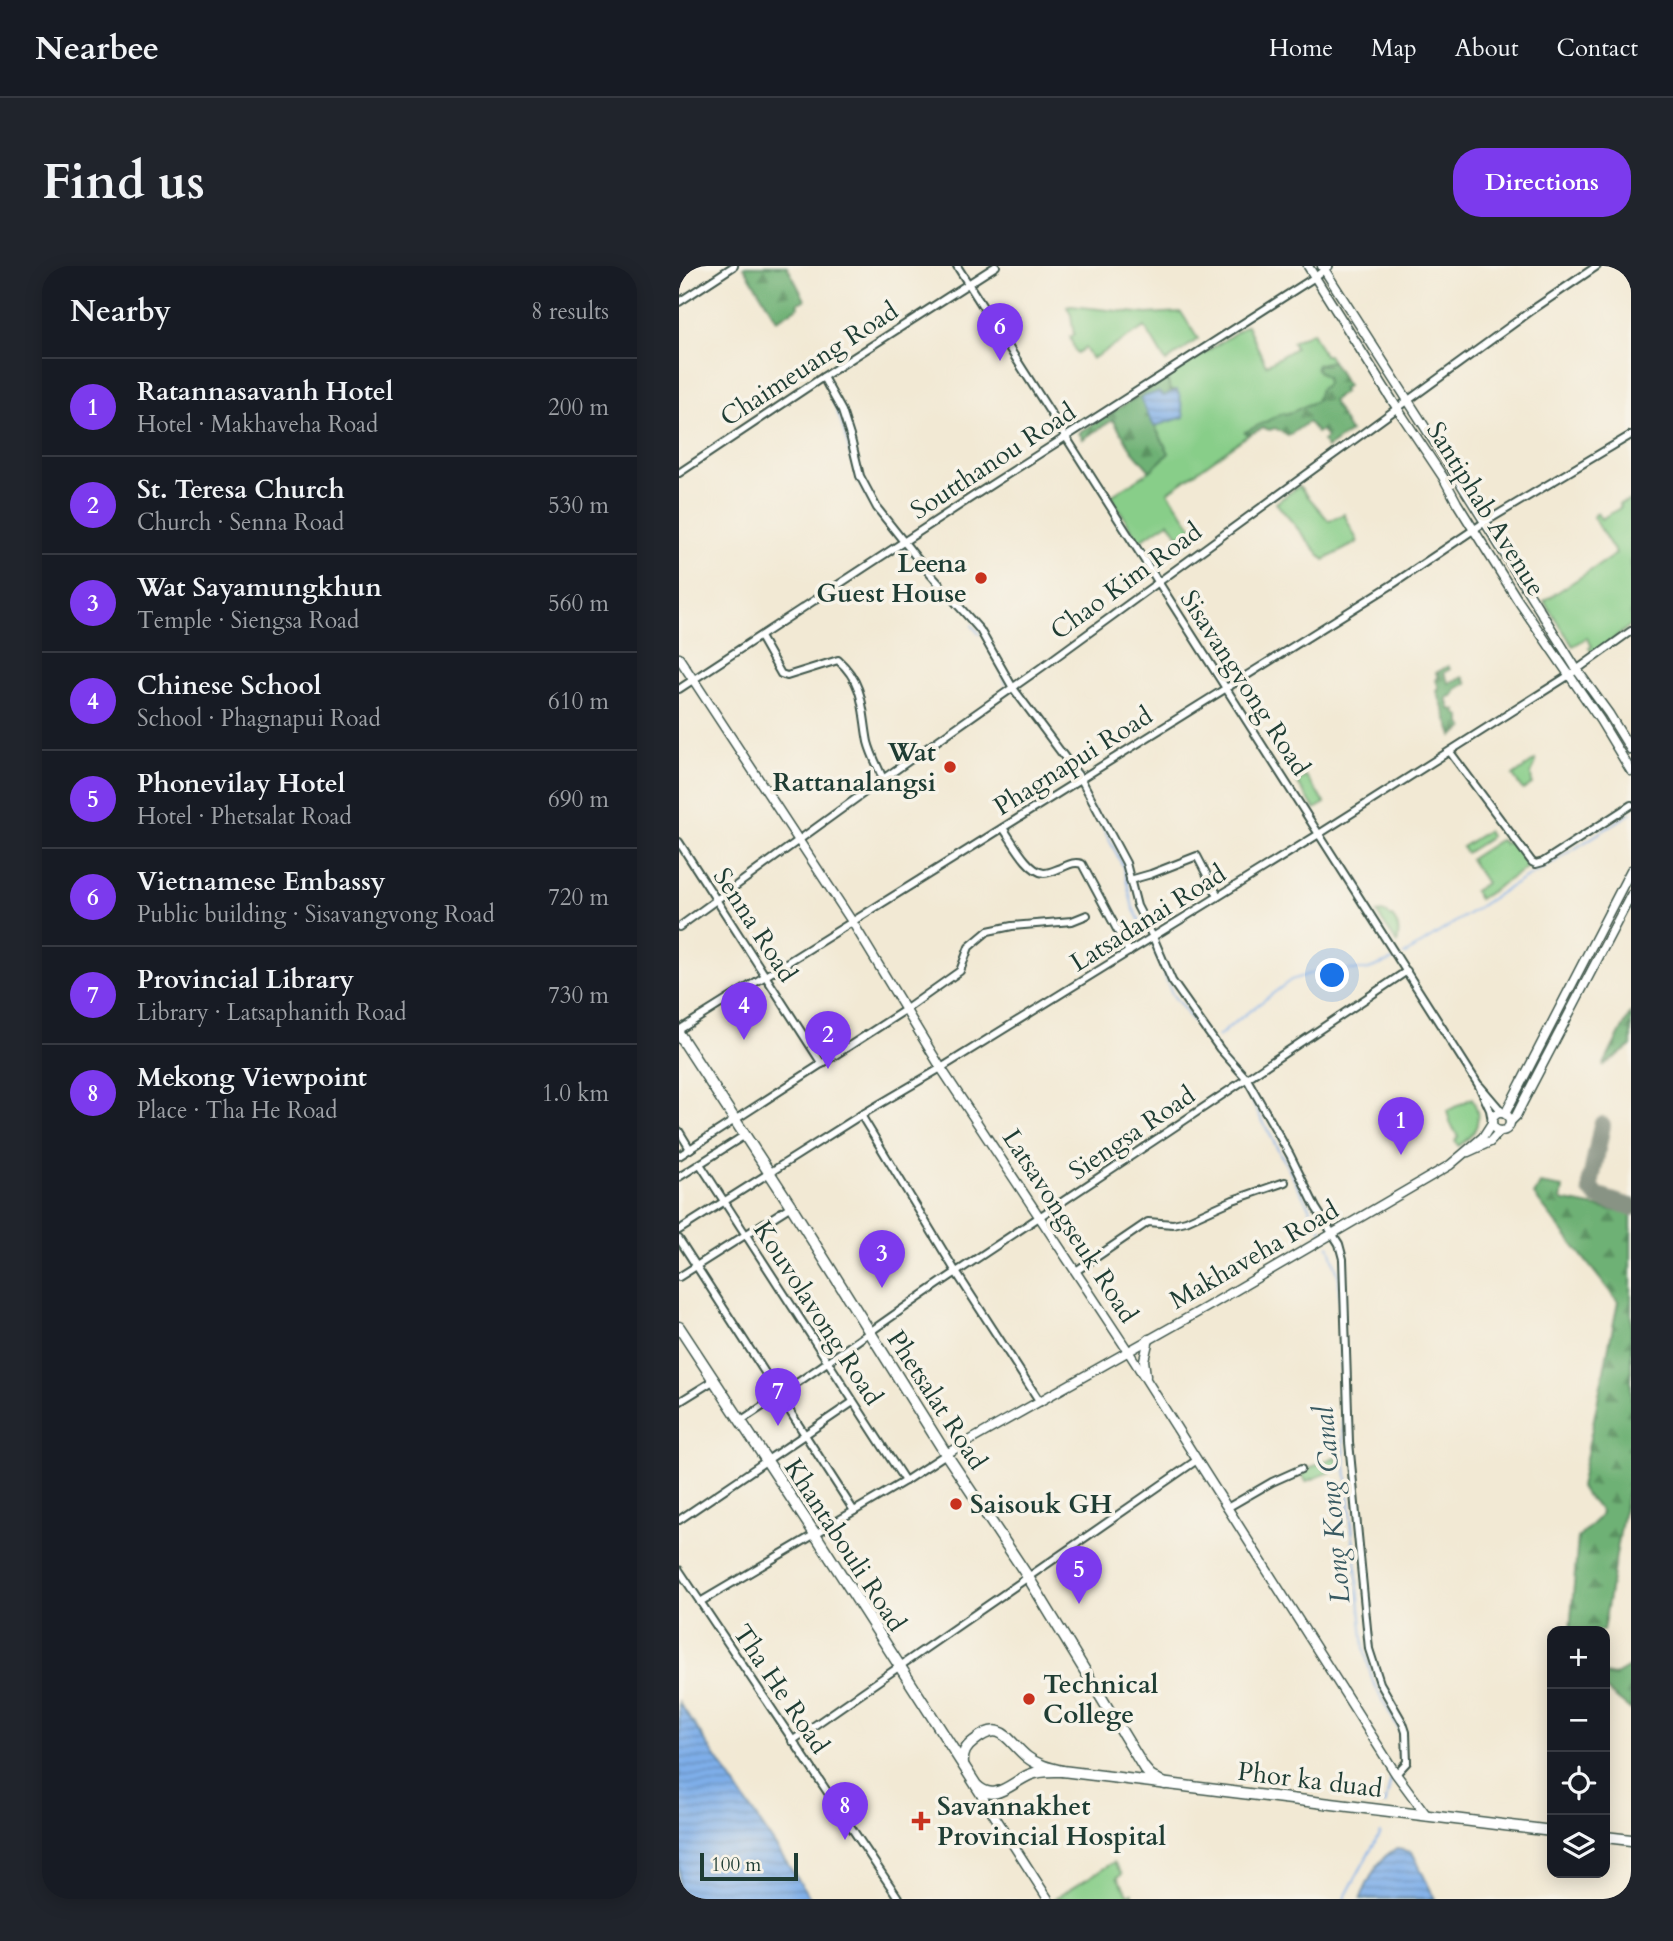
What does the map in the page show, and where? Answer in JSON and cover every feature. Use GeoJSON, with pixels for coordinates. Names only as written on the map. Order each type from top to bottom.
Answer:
{"type":"FeatureCollection","features":[{"type":"Feature","properties":{"kind":"main road","name":"Phetsalat Road"},"geometry":{"type":"LineString","coordinates":[[679,1032],[946,1454],[1028,1577],[1138,1759],[1150,1775],[1165,1784]]}},
{"type":"Feature","properties":{"kind":"main road","name":"Khantabouli Road"},"geometry":{"type":"LineString","coordinates":[[679,1327],[976,1785]]}},
{"type":"Feature","properties":{"kind":"main road"},"geometry":{"type":"LineString","coordinates":[[966,1771],[963,1758],[967,1747],[983,1734],[995,1731],[1007,1735],[1024,1755],[1034,1762],[1062,1771]]}},
{"type":"Feature","properties":{"kind":"main road"},"geometry":{"type":"LineString","coordinates":[[1123,1779],[1138,1772],[1138,1759]]}},
{"type":"Feature","properties":{"kind":"main road"},"geometry":{"type":"LineString","coordinates":[[976,1785],[989,1794],[1003,1790],[1037,1772],[1062,1771]]}},
{"type":"Feature","properties":{"kind":"main road","name":"Phor ka duad"},"geometry":{"type":"LineString","coordinates":[[1062,1771],[1547,1829]]}},
{"type":"Feature","properties":{"kind":"main road"},"geometry":{"type":"LineString","coordinates":[[1610,1838],[1631,1840]]}},
{"type":"Feature","properties":{"kind":"street"},"geometry":{"type":"LineString","coordinates":[[679,302],[734,266]]}},
{"type":"Feature","properties":{"kind":"street","name":"Sisavangvong Road"},"geometry":{"type":"LineString","coordinates":[[957,266],[1478,1084]]}},
{"type":"Feature","properties":{"kind":"street","name":"Chaimeuang Road"},"geometry":{"type":"LineString","coordinates":[[679,473],[996,266]]}},
{"type":"Feature","properties":{"kind":"street","name":"Santiphab Avenue"},"geometry":{"type":"LineString","coordinates":[[1308,266],[1443,477],[1517,599],[1631,771]]}},
{"type":"Feature","properties":{"kind":"street","name":"Chao Kim Road"},"geometry":{"type":"LineString","coordinates":[[679,927],[1597,266]]}},
{"type":"Feature","properties":{"kind":"street","name":"Santiphab Avenue"},"geometry":{"type":"LineString","coordinates":[[1325,267],[1577,670],[1631,750]]}},
{"type":"Feature","properties":{"kind":"street","name":"Soutthanou Road"},"geometry":{"type":"LineString","coordinates":[[679,689],[1315,277],[1325,267]]}},
{"type":"Feature","properties":{"kind":"street"},"geometry":{"type":"LineString","coordinates":[[823,377],[842,411],[860,476],[877,508],[980,630],[1013,688],[1081,779],[1126,863],[1137,906],[1172,981],[1220,1049],[1247,1079],[1316,1208],[1339,1244],[1343,1259],[1349,1442],[1369,1650],[1380,1683],[1406,1732],[1406,1762],[1397,1774]]}},
{"type":"Feature","properties":{"kind":"street","name":"Phagnapui Road"},"geometry":{"type":"LineString","coordinates":[[679,1032],[1393,584],[1485,522],[1631,435]]}},
{"type":"Feature","properties":{"kind":"street","name":"Latsadanai Road"},"geometry":{"type":"LineString","coordinates":[[679,1230],[1450,752],[1577,670],[1631,631]]}},
{"type":"Feature","properties":{"kind":"street"},"geometry":{"type":"LineString","coordinates":[[760,636],[781,674],[787,676],[838,660],[852,674],[859,688],[869,744],[883,779]]}},
{"type":"Feature","properties":{"kind":"street","name":"Latsavongseuk Road"},"geometry":{"type":"LineString","coordinates":[[679,659],[853,923],[941,1068],[1128,1351],[1397,1774],[1427,1816]]}},
{"type":"Feature","properties":{"kind":"street"},"geometry":{"type":"LineString","coordinates":[[1450,752],[1532,862],[1543,862],[1631,805]]}},
{"type":"Feature","properties":{"kind":"street"},"geometry":{"type":"LineString","coordinates":[[1003,828],[1024,858],[1041,873],[1049,873],[1076,862],[1082,863],[1129,952]]}},
{"type":"Feature","properties":{"kind":"street","name":"Senna Road"},"geometry":{"type":"LineString","coordinates":[[679,842],[822,1064]]}},
{"type":"Feature","properties":{"kind":"street"},"geometry":{"type":"LineString","coordinates":[[1130,880],[1197,856],[1219,896]]}},
{"type":"Feature","properties":{"kind":"street"},"geometry":{"type":"LineString","coordinates":[[1465,1152],[1490,1142],[1500,1131],[1506,1129],[1506,1116],[1631,870]]}},
{"type":"Feature","properties":{"kind":"street"},"geometry":{"type":"LineString","coordinates":[[1465,1152],[1483,1138],[1497,1114],[1516,1116],[1631,895]]}},
{"type":"Feature","properties":{"kind":"street"},"geometry":{"type":"LineString","coordinates":[[679,1156],[905,1010],[960,971],[969,947],[988,932],[1012,926],[1072,921],[1087,915]]}},
{"type":"Feature","properties":{"kind":"street","name":"Siengsa Road"},"geometry":{"type":"LineString","coordinates":[[740,1421],[828,1363],[956,1272],[1407,971]]}},
{"type":"Feature","properties":{"kind":"street"},"geometry":{"type":"LineString","coordinates":[[1478,1084],[1506,1116]]}},
{"type":"Feature","properties":{"kind":"street"},"geometry":{"type":"LineString","coordinates":[[1478,1084],[1490,1110],[1492,1122],[1500,1131]]}},
{"type":"Feature","properties":{"kind":"street"},"geometry":{"type":"LineString","coordinates":[[861,1115],[956,1272],[1040,1402]]}},
{"type":"Feature","properties":{"kind":"street"},"geometry":{"type":"LineString","coordinates":[[679,1131],[690,1149]]}},
{"type":"Feature","properties":{"kind":"street"},"geometry":{"type":"LineString","coordinates":[[679,1177],[745,1135]]}},
{"type":"Feature","properties":{"kind":"street","name":"Makhaveha Road"},"geometry":{"type":"LineString","coordinates":[[700,1602],[946,1454],[1333,1234],[1450,1165],[1465,1152]]}},
{"type":"Feature","properties":{"kind":"street","name":"Kouvolavong Road"},"geometry":{"type":"LineString","coordinates":[[700,1164],[905,1481]]}},
{"type":"Feature","properties":{"kind":"street"},"geometry":{"type":"LineString","coordinates":[[1076,1271],[1148,1222],[1173,1224],[1187,1221],[1233,1200],[1285,1182]]}},
{"type":"Feature","properties":{"kind":"street"},"geometry":{"type":"LineString","coordinates":[[679,1277],[791,1206]]}},
{"type":"Feature","properties":{"kind":"street"},"geometry":{"type":"LineString","coordinates":[[679,1239],[854,1511]]}},
{"type":"Feature","properties":{"kind":"street"},"geometry":{"type":"LineString","coordinates":[[1148,1382],[1144,1360],[1149,1339]]}},
{"type":"Feature","properties":{"kind":"street"},"geometry":{"type":"LineString","coordinates":[[679,1402],[713,1381]]}},
{"type":"Feature","properties":{"kind":"street"},"geometry":{"type":"LineString","coordinates":[[679,1520],[853,1402]]}},
{"type":"Feature","properties":{"kind":"street"},"geometry":{"type":"LineString","coordinates":[[792,1741],[1197,1460]]}},
{"type":"Feature","properties":{"kind":"street"},"geometry":{"type":"LineString","coordinates":[[1227,1508],[1301,1469]]}},
{"type":"Feature","properties":{"kind":"street","name":"Tha He Road"},"geometry":{"type":"LineString","coordinates":[[679,1570],[899,1899]]}},
{"type":"Feature","properties":{"kind":"street"},"geometry":{"type":"LineString","coordinates":[[976,1785],[1048,1899]]}},
{"type":"Feature","properties":{"kind":"street"},"geometry":{"type":"LineString","coordinates":[[996,1818],[993,1809],[997,1796],[1003,1790]]}},
{"type":"Feature","properties":{"kind":"green space"},"geometry":{"type":"Polygon","coordinates":[[[787,266],[805,300],[777,320],[744,267],[787,266]]]}},
{"type":"Feature","properties":{"kind":"green space"},"geometry":{"type":"Polygon","coordinates":[[[1067,307],[1147,314],[1181,312],[1198,339],[1166,362],[1145,327],[1092,359],[1085,348],[1077,353],[1075,351],[1070,337],[1074,335],[1071,315],[1067,307]]]}},
{"type":"Feature","properties":{"kind":"green space"},"geometry":{"type":"Polygon","coordinates":[[[1247,325],[1266,365],[1295,348],[1292,342],[1312,332],[1324,355],[1328,355],[1347,386],[1342,389],[1344,392],[1331,400],[1245,432],[1248,435],[1168,492],[1199,536],[1187,543],[1169,522],[1139,541],[1111,496],[1150,471],[1169,453],[1154,426],[1184,417],[1167,378],[1247,325]]]}},
{"type":"Feature","properties":{"kind":"green space"},"geometry":{"type":"Polygon","coordinates":[[[1332,361],[1347,386],[1342,389],[1344,392],[1332,401],[1350,432],[1327,448],[1323,441],[1327,438],[1322,430],[1317,433],[1308,422],[1288,436],[1275,428],[1263,428],[1248,435],[1245,432],[1283,413],[1285,415],[1316,401],[1320,389],[1327,384],[1326,377],[1319,372],[1316,365],[1332,361]]]}},
{"type":"Feature","properties":{"kind":"green space"},"geometry":{"type":"Polygon","coordinates":[[[1167,378],[1170,390],[1177,390],[1164,397],[1141,400],[1169,453],[1150,471],[1132,450],[1113,420],[1083,439],[1079,433],[1167,378]]]}},
{"type":"Feature","properties":{"kind":"green space"},"geometry":{"type":"Polygon","coordinates":[[[1299,486],[1329,521],[1344,514],[1358,542],[1324,560],[1276,503],[1299,486]]]}},
{"type":"Feature","properties":{"kind":"green space"},"geometry":{"type":"Polygon","coordinates":[[[1631,500],[1631,625],[1594,655],[1587,638],[1573,646],[1544,601],[1616,554],[1593,517],[1597,513],[1601,519],[1620,508],[1619,504],[1631,500]]]}},
{"type":"Feature","properties":{"kind":"green space"},"geometry":{"type":"Polygon","coordinates":[[[1448,666],[1450,669],[1444,673],[1449,683],[1463,677],[1467,683],[1447,698],[1450,709],[1456,710],[1461,717],[1464,728],[1453,736],[1437,691],[1439,688],[1436,680],[1436,673],[1448,666]]]}},
{"type":"Feature","properties":{"kind":"green space"},"geometry":{"type":"Polygon","coordinates":[[[1535,760],[1531,774],[1532,784],[1523,790],[1513,776],[1535,760]]]}},
{"type":"Feature","properties":{"kind":"green space"},"geometry":{"type":"Polygon","coordinates":[[[1306,776],[1325,803],[1315,809],[1297,783],[1306,776]]]}},
{"type":"Feature","properties":{"kind":"green space"},"geometry":{"type":"Polygon","coordinates":[[[1487,831],[1490,836],[1488,839],[1466,853],[1462,847],[1487,831]]]}},
{"type":"Feature","properties":{"kind":"green space"},"geometry":{"type":"Polygon","coordinates":[[[1512,839],[1531,865],[1479,899],[1474,891],[1486,883],[1470,859],[1498,841],[1501,840],[1505,844],[1512,839]]]}},
{"type":"Feature","properties":{"kind":"green space"},"geometry":{"type":"Polygon","coordinates":[[[1382,912],[1397,924],[1397,943],[1377,913],[1382,912]]]}},
{"type":"Feature","properties":{"kind":"green space"},"geometry":{"type":"Polygon","coordinates":[[[1631,1012],[1631,1046],[1603,1066],[1631,1012]]]}},
{"type":"Feature","properties":{"kind":"green space"},"geometry":{"type":"Polygon","coordinates":[[[1472,1098],[1477,1113],[1477,1125],[1470,1136],[1458,1146],[1455,1140],[1458,1137],[1447,1111],[1472,1098]]]}},
{"type":"Feature","properties":{"kind":"green space"},"geometry":{"type":"Polygon","coordinates":[[[1540,1184],[1563,1188],[1561,1200],[1631,1214],[1631,1469],[1604,1626],[1570,1626],[1578,1538],[1600,1516],[1601,1511],[1580,1487],[1618,1302],[1534,1195],[1540,1184]]]}},
{"type":"Feature","properties":{"kind":"green space"},"geometry":{"type":"Polygon","coordinates":[[[1337,1456],[1338,1469],[1306,1481],[1300,1472],[1337,1456]]]}},
{"type":"Feature","properties":{"kind":"green space"},"geometry":{"type":"Polygon","coordinates":[[[1631,1666],[1631,1710],[1610,1693],[1610,1675],[1614,1676],[1631,1666]]]}},
{"type":"Feature","properties":{"kind":"green space"},"geometry":{"type":"Polygon","coordinates":[[[1114,1862],[1122,1874],[1117,1877],[1129,1895],[1132,1893],[1135,1899],[1054,1899],[1114,1862]]]}},
{"type":"Feature","properties":{"kind":"water"},"geometry":{"type":"Polygon","coordinates":[[[1177,390],[1184,417],[1154,426],[1141,400],[1158,392],[1164,396],[1177,390]]]}},
{"type":"Feature","properties":{"kind":"water"},"geometry":{"type":"Polygon","coordinates":[[[679,1702],[811,1899],[679,1899],[679,1702]]]}},
{"type":"Feature","properties":{"kind":"water"},"geometry":{"type":"Polygon","coordinates":[[[1397,1849],[1412,1852],[1435,1899],[1360,1899],[1379,1864],[1397,1849]]]}},
{"type":"Feature","properties":{"kind":"waterway","name":"Long Kong Canal"},"geometry":{"type":"LineString","coordinates":[[834,403],[860,483],[871,504],[889,528]]}},
{"type":"Feature","properties":{"kind":"waterway","name":"Long Kong Canal"},"geometry":{"type":"LineString","coordinates":[[904,548],[910,555]]}},
{"type":"Feature","properties":{"kind":"waterway","name":"Long Kong Canal"},"geometry":{"type":"LineString","coordinates":[[972,625],[979,634]]}},
{"type":"Feature","properties":{"kind":"waterway","name":"Long Kong Canal"},"geometry":{"type":"LineString","coordinates":[[1002,676],[1006,683]]}},
{"type":"Feature","properties":{"kind":"waterway","name":"Long Kong Canal"},"geometry":{"type":"LineString","coordinates":[[1093,808],[1123,866],[1133,908],[1146,932]]}},
{"type":"Feature","properties":{"kind":"waterway"},"geometry":{"type":"LineString","coordinates":[[1404,955],[1631,813]]}},
{"type":"Feature","properties":{"kind":"waterway","name":"Long Kong Canal"},"geometry":{"type":"LineString","coordinates":[[1154,948],[1172,994],[1237,1077]]}},
{"type":"Feature","properties":{"kind":"waterway"},"geometry":{"type":"LineString","coordinates":[[1218,1037],[1291,980],[1322,970],[1366,970],[1393,960]]}},
{"type":"Feature","properties":{"kind":"waterway","name":"Long Kong Canal"},"geometry":{"type":"LineString","coordinates":[[1246,1090],[1322,1231]]}},
{"type":"Feature","properties":{"kind":"waterway","name":"Long Kong Canal"},"geometry":{"type":"LineString","coordinates":[[1329,1245],[1339,1278],[1344,1447],[1364,1648],[1373,1682],[1401,1733],[1399,1755]]}},
{"type":"Feature","properties":{"kind":"waterway","name":"Long Kong Canal"},"geometry":{"type":"LineString","coordinates":[[1385,1805],[1391,1779]]}},
{"type":"Feature","properties":{"kind":"waterway","name":"Long Kong Canal"},"geometry":{"type":"LineString","coordinates":[[1344,1899],[1380,1833]]}},
{"type":"Feature","properties":{"kind":"taxiway"},"geometry":{"type":"LineString","coordinates":[[1602,1125],[1591,1190],[1599,1197],[1631,1207]]}},
{"type":"Feature","properties":{"kind":"place","name":"Vietnamese Embassy"},"geometry":{"type":"Point","coordinates":[1000,361]}},
{"type":"Feature","properties":{"kind":"place","name":"Leena Guest House"},"geometry":{"type":"Point","coordinates":[981,578]}},
{"type":"Feature","properties":{"kind":"place","name":"Wat Rattanalangsi"},"geometry":{"type":"Point","coordinates":[950,767]}},
{"type":"Feature","properties":{"kind":"place","name":"Chinese School"},"geometry":{"type":"Point","coordinates":[744,1040]}},
{"type":"Feature","properties":{"kind":"place","name":"St. Teresa Church"},"geometry":{"type":"Point","coordinates":[828,1069]}},
{"type":"Feature","properties":{"kind":"place","name":"Ratannasavanh Hotel"},"geometry":{"type":"Point","coordinates":[1401,1155]}},
{"type":"Feature","properties":{"kind":"place","name":"Wat Sayamungkhun"},"geometry":{"type":"Point","coordinates":[882,1288]}},
{"type":"Feature","properties":{"kind":"place","name":"Provincial Library"},"geometry":{"type":"Point","coordinates":[778,1426]}},
{"type":"Feature","properties":{"kind":"place","name":"Saisouk GH"},"geometry":{"type":"Point","coordinates":[956,1504]}},
{"type":"Feature","properties":{"kind":"place","name":"Phonevilay Hotel"},"geometry":{"type":"Point","coordinates":[1079,1604]}},
{"type":"Feature","properties":{"kind":"place","name":"Technical College"},"geometry":{"type":"Point","coordinates":[1029,1699]}},
{"type":"Feature","properties":{"kind":"place","name":"Savannakhet Provincial Hospital"},"geometry":{"type":"Point","coordinates":[921,1821]}},
{"type":"Feature","properties":{"kind":"place","name":"Mekong Viewpoint"},"geometry":{"type":"Point","coordinates":[845,1840]}}]}
